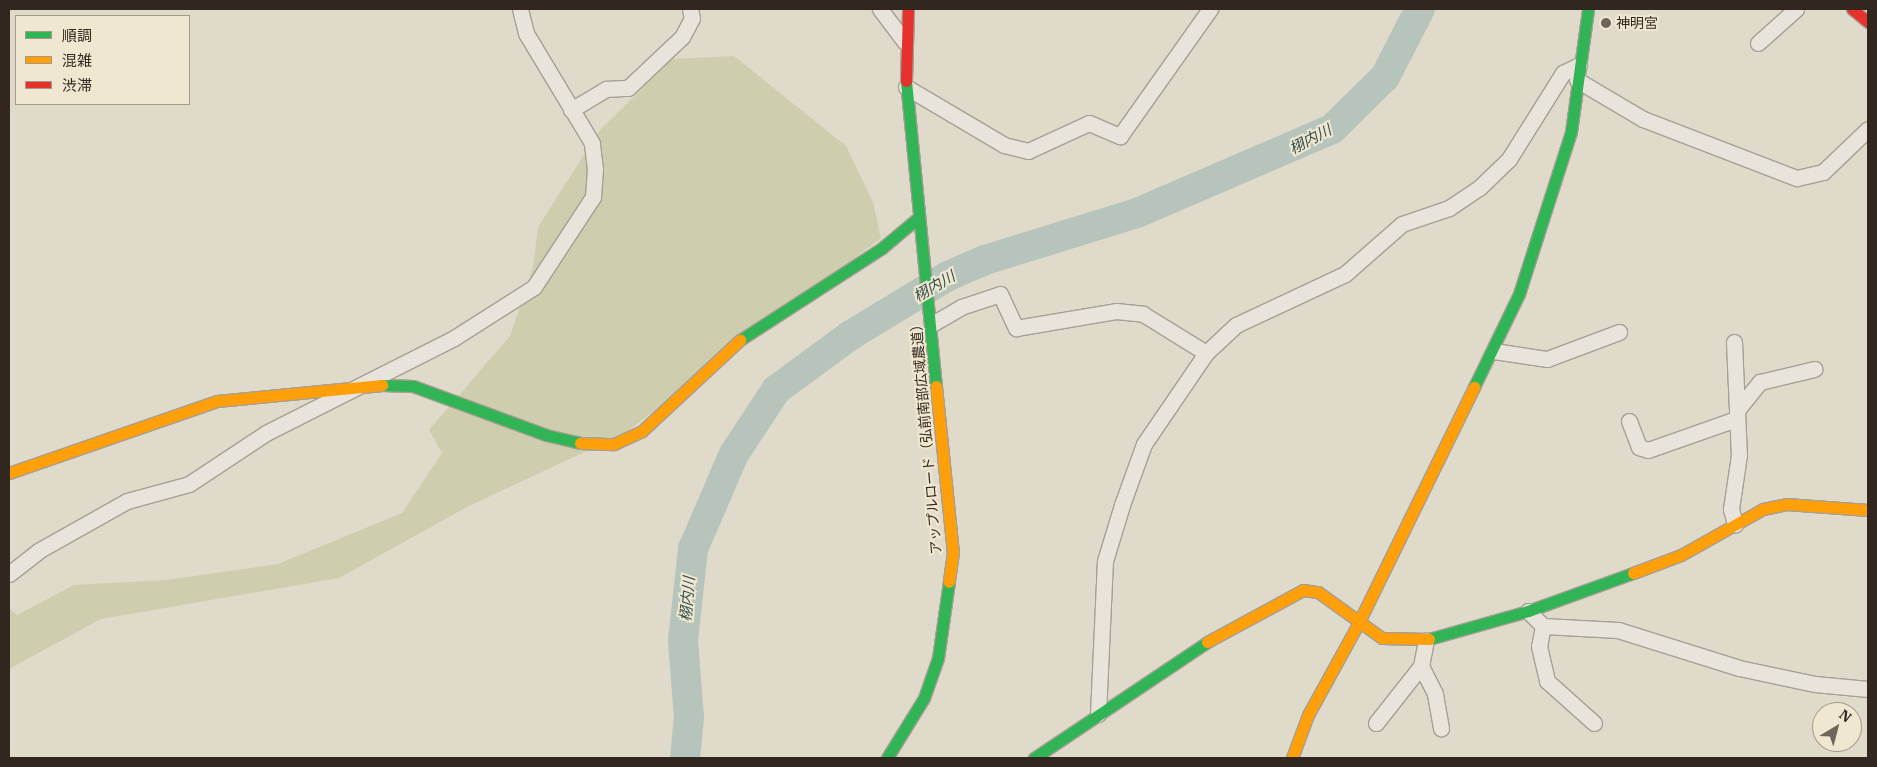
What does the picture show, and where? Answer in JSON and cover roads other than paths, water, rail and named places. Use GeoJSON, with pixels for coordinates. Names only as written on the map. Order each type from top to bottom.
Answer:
{"type":"FeatureCollection","features":[{"type":"Feature","properties":{"kind":"street"},"geometry":{"type":"LineString","coordinates":[[9,574],[38,551],[127,501],[189,484],[266,433],[454,338],[534,287],[593,197],[592,143],[526,33],[520,9]]}},
{"type":"Feature","properties":{"kind":"street"},"geometry":{"type":"LineString","coordinates":[[571,110],[606,89],[628,88],[682,38],[692,18],[690,9]]}},
{"type":"Feature","properties":{"kind":"street"},"geometry":{"type":"LineString","coordinates":[[880,9],[905,42]]}},
{"type":"Feature","properties":{"kind":"street","name":"アップルロード（弘前南部広域農道）"},"geometry":{"type":"LineString","coordinates":[[887,758],[924,698],[948,605],[953,552],[931,317],[906,87],[905,42],[908,9]]}},
{"type":"Feature","properties":{"kind":"street"},"geometry":{"type":"LineString","coordinates":[[906,87],[1012,147],[1028,151],[1089,123],[1120,136],[1210,9]]}},
{"type":"Feature","properties":{"kind":"street"},"geometry":{"type":"LineString","coordinates":[[1292,758],[1308,715],[1358,624],[1494,351],[1534,254],[1571,132],[1588,9]]}},
{"type":"Feature","properties":{"kind":"street"},"geometry":{"type":"LineString","coordinates":[[1758,42],[1796,9]]}},
{"type":"Feature","properties":{"kind":"street"},"geometry":{"type":"LineString","coordinates":[[1852,9],[1868,22]]}},
{"type":"Feature","properties":{"kind":"street"},"geometry":{"type":"LineString","coordinates":[[1098,714],[1104,569],[1122,505],[1144,444],[1206,353],[1236,325],[1345,274],[1402,224],[1449,208],[1479,188],[1509,159],[1562,73],[1578,72],[1643,119],[1797,178],[1823,172],[1868,129]]}},
{"type":"Feature","properties":{"kind":"street"},"geometry":{"type":"LineString","coordinates":[[9,473],[216,401],[364,385],[413,386],[546,434],[590,445],[614,444],[642,431],[734,344],[882,248],[919,217]]}},
{"type":"Feature","properties":{"kind":"street"},"geometry":{"type":"LineString","coordinates":[[931,317],[1000,294],[1016,328],[1116,311],[1134,313],[1169,328],[1206,353]]}},
{"type":"Feature","properties":{"kind":"street"},"geometry":{"type":"LineString","coordinates":[[1494,351],[1547,359],[1619,332]]}},
{"type":"Feature","properties":{"kind":"street"},"geometry":{"type":"LineString","coordinates":[[1734,342],[1740,455],[1731,509],[1735,524]]}},
{"type":"Feature","properties":{"kind":"street"},"geometry":{"type":"LineString","coordinates":[[1629,421],[1639,448],[1648,450],[1737,414],[1760,382],[1814,369]]}},
{"type":"Feature","properties":{"kind":"street"},"geometry":{"type":"LineString","coordinates":[[1034,758],[1098,714],[1286,596],[1303,590],[1318,592],[1358,624],[1382,638],[1426,640],[1500,616],[1528,611],[1681,555],[1763,509],[1786,504],[1868,510]]}},
{"type":"Feature","properties":{"kind":"street"},"geometry":{"type":"LineString","coordinates":[[1528,611],[1543,626],[1618,630],[1739,668],[1815,684],[1868,689]]}},
{"type":"Feature","properties":{"kind":"street"},"geometry":{"type":"LineString","coordinates":[[1543,626],[1539,646],[1546,681],[1594,722]]}},
{"type":"Feature","properties":{"kind":"street"},"geometry":{"type":"LineString","coordinates":[[1376,723],[1421,666],[1426,640]]}},
{"type":"Feature","properties":{"kind":"street"},"geometry":{"type":"LineString","coordinates":[[1421,666],[1435,694],[1442,728]]}},
{"type":"Feature","properties":{"kind":"waterway","name":"栩内川"},"geometry":{"type":"LineString","coordinates":[[685,758],[689,717],[683,640],[693,549],[734,454],[776,390],[851,335],[948,276],[985,260],[1137,213],[1332,129],[1385,77],[1420,9]]}},
{"type":"Feature","properties":{"kind":"place","name":"神明宮"},"geometry":{"type":"Point","coordinates":[1606,23]}}]}
